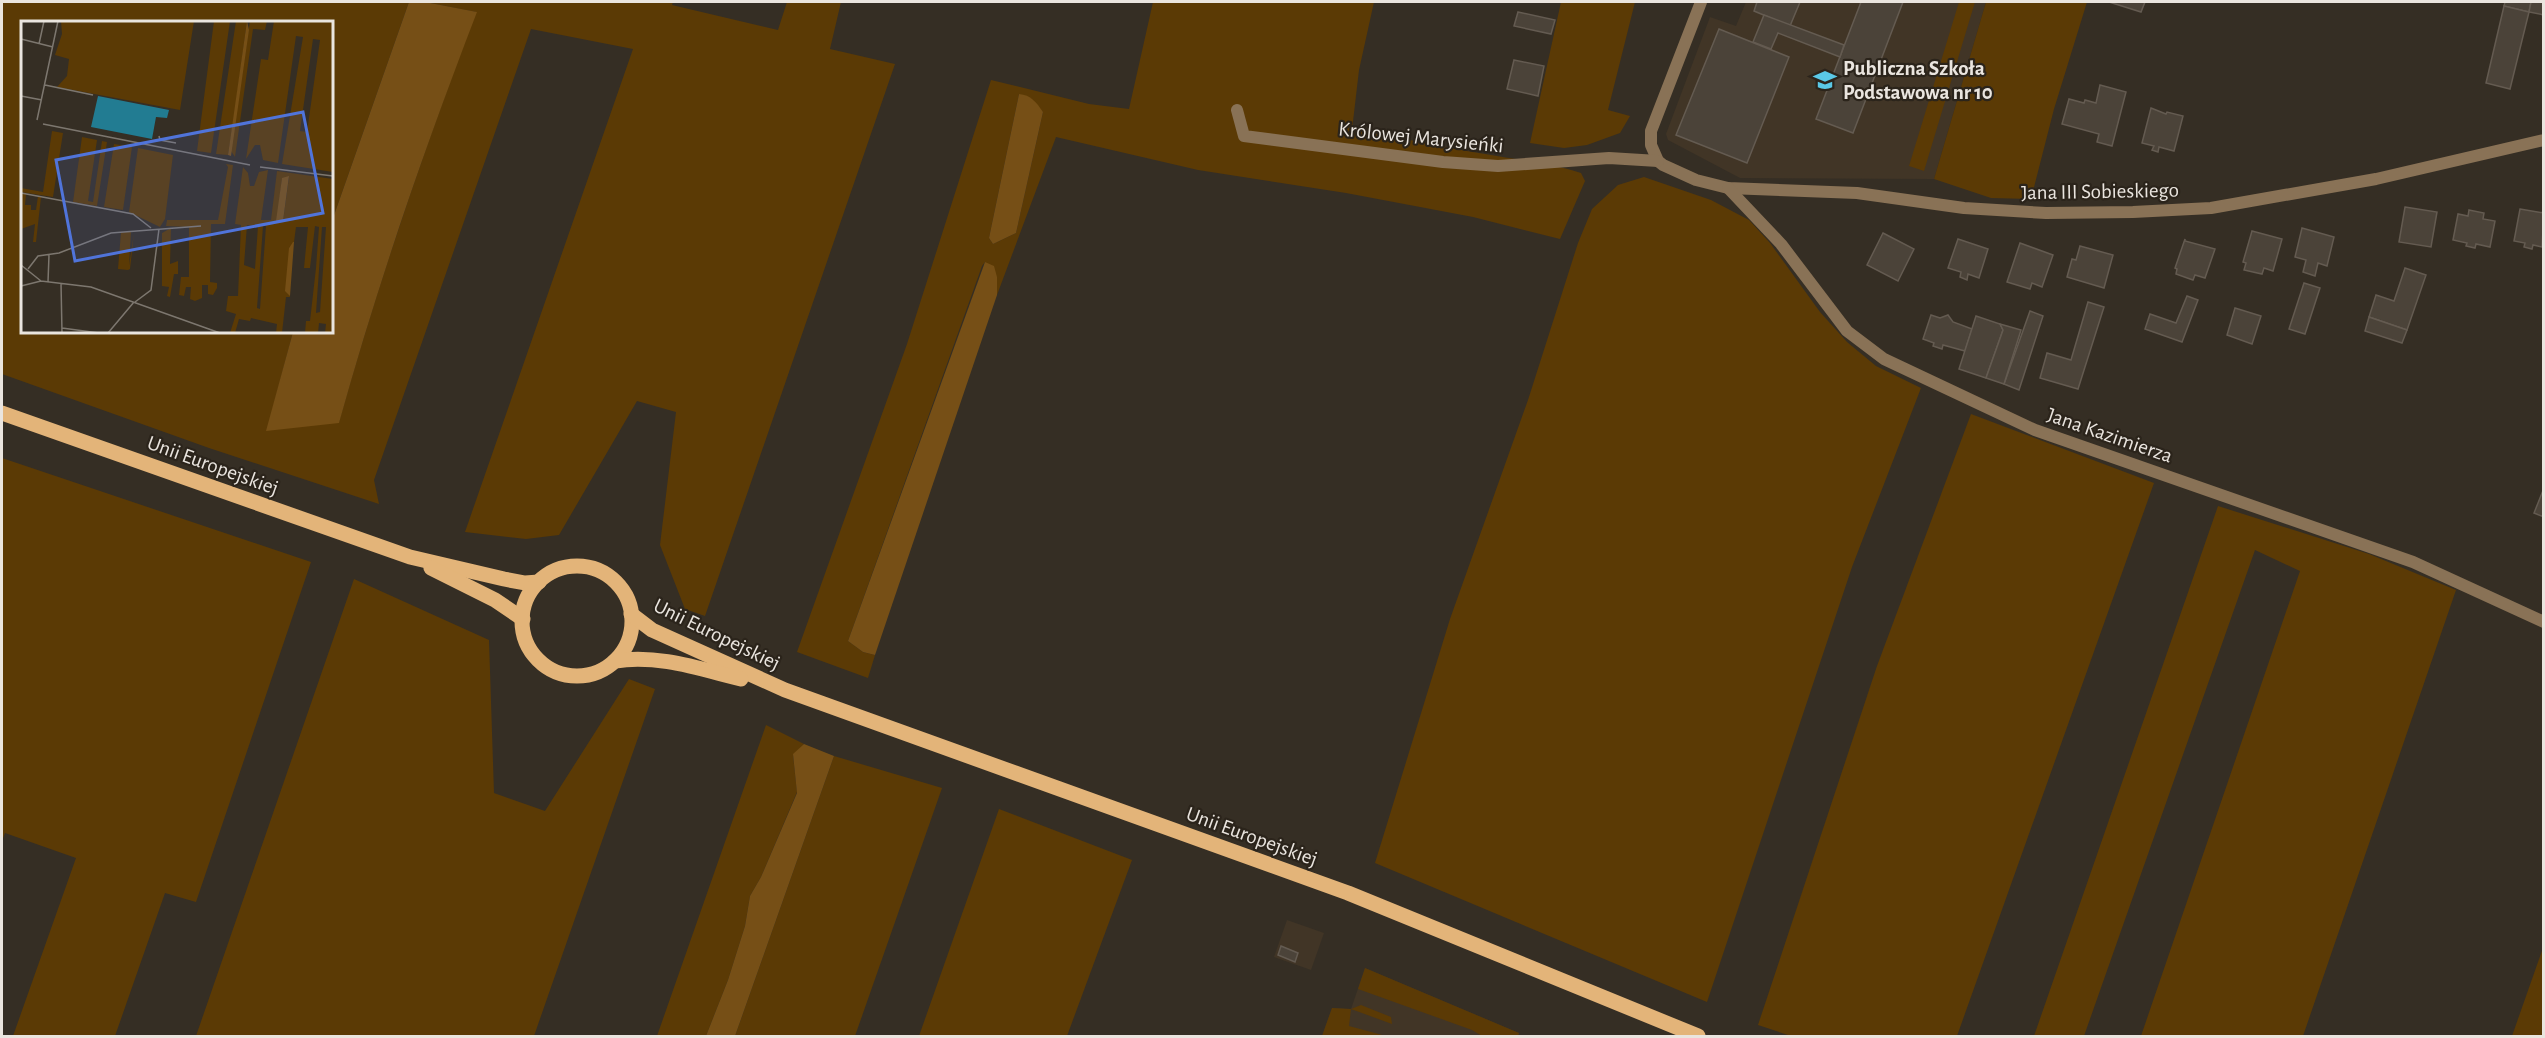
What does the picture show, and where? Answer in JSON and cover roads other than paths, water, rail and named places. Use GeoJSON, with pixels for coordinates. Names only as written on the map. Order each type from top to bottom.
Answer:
{"type":"FeatureCollection","features":[{"type":"Feature","properties":{"kind":"main road","name":"Unii Europejskiej"},"geometry":{"type":"LineString","coordinates":[[2,412],[410,557],[504,579],[539,582]]}},
{"type":"Feature","properties":{"kind":"main road","name":"Unii Europejskiej"},"geometry":{"type":"LineString","coordinates":[[410,557],[495,600],[523,619]]}},
{"type":"Feature","properties":{"kind":"main road"},"geometry":{"type":"LineString","coordinates":[[576,566],[592,568],[608,575],[621,587],[629,603],[631,614],[630,638],[622,653],[596,673],[579,676],[563,674],[547,667],[527,644],[523,619],[527,599],[539,582],[561,568],[576,566]]}},
{"type":"Feature","properties":{"kind":"main road","name":"Unii Europejskiej"},"geometry":{"type":"LineString","coordinates":[[631,614],[652,630],[678,643],[785,690],[1348,893],[1698,1036]]}},
{"type":"Feature","properties":{"kind":"main road","name":"Unii Europejskiej"},"geometry":{"type":"LineString","coordinates":[[615,660],[658,659],[785,690]]}},
{"type":"Feature","properties":{"kind":"street"},"geometry":{"type":"LineString","coordinates":[[1658,161],[1651,145],[1651,131],[1701,2]]}},
{"type":"Feature","properties":{"kind":"street","name":"Królowej Marysieńki"},"geometry":{"type":"LineString","coordinates":[[1237,110],[1244,136],[1443,162],[1498,166],[1609,158],[1658,161]]}},
{"type":"Feature","properties":{"kind":"street","name":"Jana III Sobieskiego"},"geometry":{"type":"LineString","coordinates":[[1658,161],[1696,180],[1728,188],[1857,193],[2007,212],[2133,212],[2211,208],[2352,183],[2544,140]]}},
{"type":"Feature","properties":{"kind":"street","name":"Jana Kazimierza"},"geometry":{"type":"LineString","coordinates":[[1728,188],[1781,244],[1847,331],[1884,359],[2035,430],[2413,561],[2544,622]]}},
{"type":"Feature","properties":{"kind":"place","name":"Publiczna Szkoła Podstawowa nr 10"},"geometry":{"type":"Point","coordinates":[1825,80]}}]}
